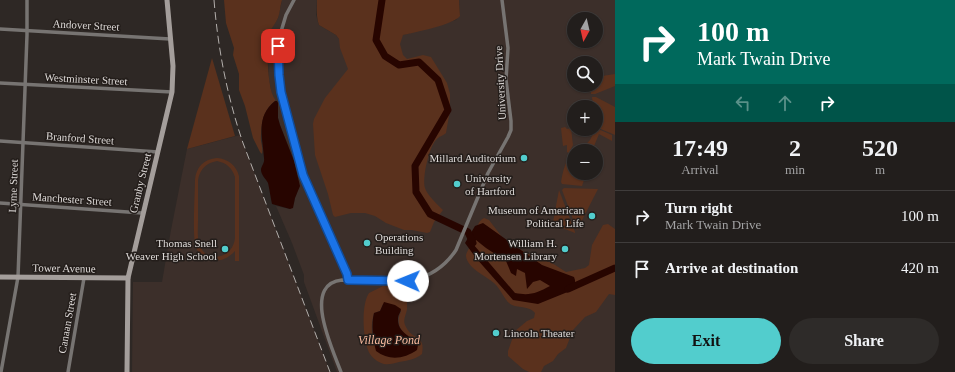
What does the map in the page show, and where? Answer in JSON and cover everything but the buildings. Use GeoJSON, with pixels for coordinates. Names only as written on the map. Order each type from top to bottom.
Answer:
{"type":"FeatureCollection","features":[{"type":"Feature","properties":{"kind":"main road","name":"Granby Street"},"geometry":{"type":"LineString","coordinates":[[127,372],[128,278],[142,213],[172,92],[173,66],[167,0]]}},
{"type":"Feature","properties":{"kind":"main road","name":"Tower Avenue"},"geometry":{"type":"LineString","coordinates":[[0,277],[128,278]]}},
{"type":"Feature","properties":{"kind":"street","name":"Lyme Street"},"geometry":{"type":"LineString","coordinates":[[1,372],[18,277],[28,30],[27,0]]}},
{"type":"Feature","properties":{"kind":"street"},"geometry":{"type":"LineString","coordinates":[[294,0],[286,15],[280,35],[278,67],[281,92],[306,182],[347,274],[348,280]]}},
{"type":"Feature","properties":{"kind":"street","name":"University Drive"},"geometry":{"type":"LineString","coordinates":[[341,372],[324,324],[322,300],[324,292],[329,285],[337,280],[405,282],[426,276],[437,270],[456,250],[488,173],[509,136],[511,127],[506,80],[508,48],[502,0]]}},
{"type":"Feature","properties":{"kind":"street","name":"Andover Street"},"geometry":{"type":"LineString","coordinates":[[0,29],[170,39]]}},
{"type":"Feature","properties":{"kind":"street","name":"Westminster Street"},"geometry":{"type":"LineString","coordinates":[[0,83],[172,92]]}},
{"type":"Feature","properties":{"kind":"street","name":"Branford Street"},"geometry":{"type":"LineString","coordinates":[[0,141],[158,152]]}},
{"type":"Feature","properties":{"kind":"street","name":"Manchester Street"},"geometry":{"type":"LineString","coordinates":[[0,204],[142,213]]}},
{"type":"Feature","properties":{"kind":"street","name":"Canaan Street"},"geometry":{"type":"LineString","coordinates":[[68,372],[84,278]]}},
{"type":"Feature","properties":{"kind":"street"},"geometry":{"type":"LineString","coordinates":[[0,349],[5,350]]}},
{"type":"Feature","properties":{"kind":"shaded area"},"geometry":{"type":"Polygon","coordinates":[[[224,0],[282,0],[278,18],[269,37],[269,76],[270,86],[275,101],[267,109],[263,119],[261,135],[262,154],[253,138],[245,106],[239,90],[239,74],[233,55],[234,48],[226,23],[224,0]]]}},
{"type":"Feature","properties":{"kind":"shaded area","name":"University of Hartford"},"geometry":{"type":"Polygon","coordinates":[[[282,0],[317,0],[316,15],[319,25],[336,35],[339,39],[403,35],[456,20],[460,14],[459,0],[615,0],[615,372],[337,372],[304,282],[304,275],[276,206],[290,209],[294,203],[297,193],[294,161],[280,125],[278,118],[278,103],[272,96],[269,80],[268,62],[270,31],[278,18],[282,0]]]}},
{"type":"Feature","properties":{"kind":"shaded area"},"geometry":{"type":"Polygon","coordinates":[[[317,0],[459,0],[460,16],[456,19],[434,28],[403,35],[400,44],[403,55],[407,59],[423,55],[431,57],[447,83],[450,94],[450,110],[446,133],[437,139],[433,144],[425,170],[424,183],[426,191],[443,210],[434,222],[430,232],[427,233],[404,230],[386,223],[375,216],[365,213],[351,213],[335,217],[333,215],[328,194],[315,155],[313,124],[325,98],[348,69],[340,48],[339,39],[336,35],[319,25],[317,16],[317,0]]]}},
{"type":"Feature","properties":{"kind":"shaded area"},"geometry":{"type":"Polygon","coordinates":[[[212,58],[235,136],[187,149],[212,58]]]}},
{"type":"Feature","properties":{"kind":"shaded area"},"geometry":{"type":"Polygon","coordinates":[[[615,74],[615,86],[603,91],[603,76],[615,74]]]}},
{"type":"Feature","properties":{"kind":"shaded area"},"geometry":{"type":"Polygon","coordinates":[[[591,92],[600,92],[595,94],[591,94],[591,92]]]}},
{"type":"Feature","properties":{"kind":"shaded area"},"geometry":{"type":"Polygon","coordinates":[[[592,97],[602,100],[592,100],[592,97]]]}},
{"type":"Feature","properties":{"kind":"shaded area"},"geometry":{"type":"Polygon","coordinates":[[[603,101],[615,107],[615,135],[603,130],[603,101]]]}},
{"type":"Feature","properties":{"kind":"shaded area"},"geometry":{"type":"Polygon","coordinates":[[[565,127],[567,129],[567,136],[572,136],[573,144],[563,146],[561,128],[565,127]]]}},
{"type":"Feature","properties":{"kind":"shaded area"},"geometry":{"type":"Polygon","coordinates":[[[603,131],[612,135],[612,141],[603,136],[603,131]]]}},
{"type":"Feature","properties":{"kind":"shaded area","name":"Thomas Snell Weaver High School"},"geometry":{"type":"Polygon","coordinates":[[[240,135],[330,372],[132,372],[133,282],[162,282],[187,149],[240,135]]]}},
{"type":"Feature","properties":{"kind":"shaded area"},"geometry":{"type":"Polygon","coordinates":[[[592,136],[598,136],[595,144],[586,144],[592,136]]]}},
{"type":"Feature","properties":{"kind":"shaded area"},"geometry":{"type":"Polygon","coordinates":[[[217,158],[228,161],[234,166],[239,176],[239,261],[235,261],[235,251],[225,258],[216,260],[205,257],[196,248],[194,225],[195,180],[197,171],[202,164],[217,158]],[[217,161],[210,163],[202,170],[198,180],[198,240],[202,250],[206,254],[218,257],[229,251],[235,238],[235,177],[229,166],[217,161]]]}},
{"type":"Feature","properties":{"kind":"shaded area"},"geometry":{"type":"Polygon","coordinates":[[[567,162],[567,180],[584,180],[582,186],[562,184],[561,182],[567,162]]]}},
{"type":"Feature","properties":{"kind":"shaded area"},"geometry":{"type":"Polygon","coordinates":[[[564,188],[598,189],[577,230],[562,190],[564,188]]]}},
{"type":"Feature","properties":{"kind":"shaded area"},"geometry":{"type":"Polygon","coordinates":[[[559,190],[575,233],[555,225],[553,222],[559,190]]]}},
{"type":"Feature","properties":{"kind":"shaded area"},"geometry":{"type":"Polygon","coordinates":[[[484,218],[489,220],[502,237],[513,246],[552,263],[566,272],[585,268],[589,265],[592,245],[603,225],[608,224],[615,229],[615,295],[609,294],[596,312],[585,317],[573,330],[566,348],[558,354],[553,361],[544,366],[541,372],[529,372],[523,369],[508,356],[508,351],[515,331],[527,321],[534,318],[535,313],[530,309],[512,305],[494,283],[473,268],[467,260],[467,252],[474,239],[478,224],[484,218]]]}},
{"type":"Feature","properties":{"kind":"shaded area"},"geometry":{"type":"Polygon","coordinates":[[[383,286],[399,287],[405,291],[407,297],[407,309],[404,320],[405,325],[422,344],[422,354],[411,360],[388,364],[383,364],[375,360],[369,352],[366,344],[364,329],[365,305],[366,298],[369,293],[383,286]],[[383,304],[380,311],[374,313],[372,332],[375,344],[383,354],[389,357],[416,342],[401,330],[399,317],[401,311],[383,304]]]}},
{"type":"Feature","properties":{"kind":"water"},"geometry":{"type":"Polygon","coordinates":[[[275,101],[278,103],[278,118],[294,161],[300,186],[293,208],[290,209],[272,204],[268,183],[261,172],[264,160],[262,121],[269,107],[275,101]]]}},
{"type":"Feature","properties":{"kind":"water"},"geometry":{"type":"Polygon","coordinates":[[[483,223],[542,265],[574,277],[575,289],[538,304],[513,300],[476,258],[465,243],[475,226],[483,223]],[[476,240],[473,244],[515,293],[533,293],[550,286],[540,280],[533,282],[527,289],[525,273],[517,269],[516,276],[511,273],[506,261],[476,240]]]}},
{"type":"Feature","properties":{"kind":"water","name":"Village Pond"},"geometry":{"type":"Polygon","coordinates":[[[384,302],[395,305],[401,309],[398,323],[402,330],[418,345],[417,350],[402,357],[396,358],[386,356],[376,351],[373,332],[373,318],[374,313],[380,311],[384,302]]]}},
{"type":"Feature","properties":{"kind":"waterway"},"geometry":{"type":"LineString","coordinates":[[382,0],[376,40],[385,56],[399,65],[419,62],[438,80],[448,110],[415,166],[416,192],[430,214],[468,232],[473,243]]}},
{"type":"Feature","properties":{"kind":"waterway"},"geometry":{"type":"LineString","coordinates":[[568,289],[615,268]]}},
{"type":"Feature","properties":{"kind":"railway"},"geometry":{"type":"LineString","coordinates":[[214,0],[224,72],[237,125],[330,372]]}},
{"type":"Feature","properties":{"kind":"place","name":"Millard Auditorium"},"geometry":{"type":"Point","coordinates":[524,158]}},
{"type":"Feature","properties":{"kind":"place","name":"University of Hartford"},"geometry":{"type":"Point","coordinates":[457,184]}},
{"type":"Feature","properties":{"kind":"place","name":"Museum of American Political Life"},"geometry":{"type":"Point","coordinates":[592,216]}},
{"type":"Feature","properties":{"kind":"place","name":"Operations Building"},"geometry":{"type":"Point","coordinates":[367,243]}},
{"type":"Feature","properties":{"kind":"place","name":"Thomas Snell Weaver High School"},"geometry":{"type":"Point","coordinates":[225,249]}},
{"type":"Feature","properties":{"kind":"place","name":"William H. Mortensen Library"},"geometry":{"type":"Point","coordinates":[565,249]}},
{"type":"Feature","properties":{"kind":"place","name":"Lincoln Theater"},"geometry":{"type":"Point","coordinates":[496,333]}},
{"type":"Feature","properties":{"kind":"route"},"geometry":{"type":"LineString","coordinates":[[278,46],[281,92],[303,175],[347,274],[348,280],[408,281]]}}]}
